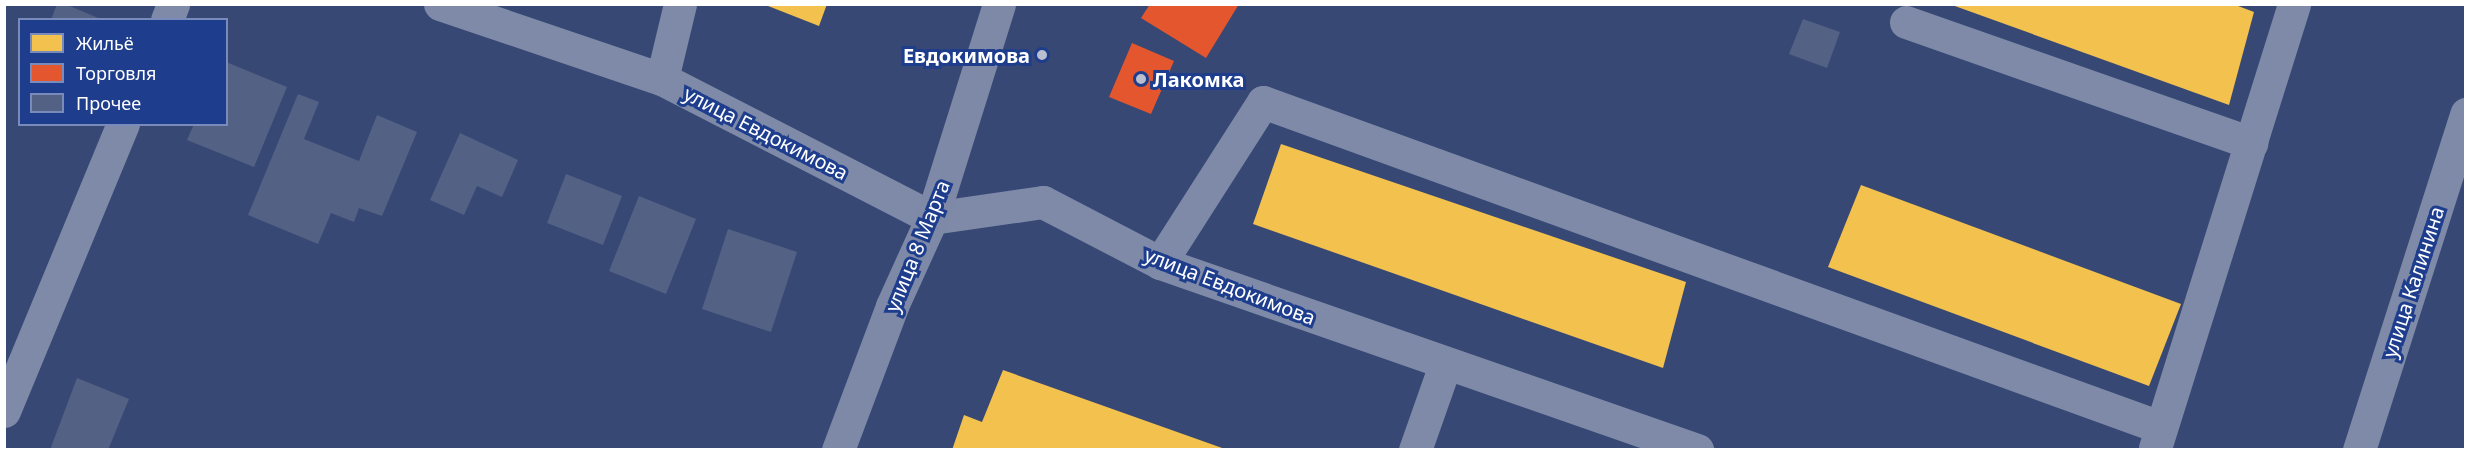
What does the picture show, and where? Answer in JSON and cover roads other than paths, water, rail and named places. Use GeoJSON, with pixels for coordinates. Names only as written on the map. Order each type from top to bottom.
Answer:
{"type":"FeatureCollection","features":[{"type":"Feature","properties":{"kind":"main road","name":"улица 8 Марта"},"geometry":{"type":"LineString","coordinates":[[838,450],[892,306],[932,218],[999,4]]}},
{"type":"Feature","properties":{"kind":"street"},"geometry":{"type":"LineString","coordinates":[[167,18],[173,4]]}},
{"type":"Feature","properties":{"kind":"street","name":"улица Евдокимова"},"geometry":{"type":"LineString","coordinates":[[440,4],[662,79],[932,218],[1043,202],[1160,263],[1445,365],[1697,450]]}},
{"type":"Feature","properties":{"kind":"street"},"geometry":{"type":"LineString","coordinates":[[662,79],[681,4]]}},
{"type":"Feature","properties":{"kind":"street"},"geometry":{"type":"LineString","coordinates":[[1160,263],[1263,102],[2157,438],[2294,4]]}},
{"type":"Feature","properties":{"kind":"street"},"geometry":{"type":"LineString","coordinates":[[1906,22],[2251,143]]}},
{"type":"Feature","properties":{"kind":"street","name":"улица Калинина"},"geometry":{"type":"LineString","coordinates":[[2359,450],[2466,114]]}},
{"type":"Feature","properties":{"kind":"street"},"geometry":{"type":"LineString","coordinates":[[4,411],[122,126]]}},
{"type":"Feature","properties":{"kind":"street"},"geometry":{"type":"LineString","coordinates":[[1415,450],[1445,365]]}},
{"type":"Feature","properties":{"kind":"place","name":"Евдокимова"},"geometry":{"type":"Point","coordinates":[1042,55]}},
{"type":"Feature","properties":{"kind":"place","name":"Лакомка"},"geometry":{"type":"Point","coordinates":[1141,79]}}]}
